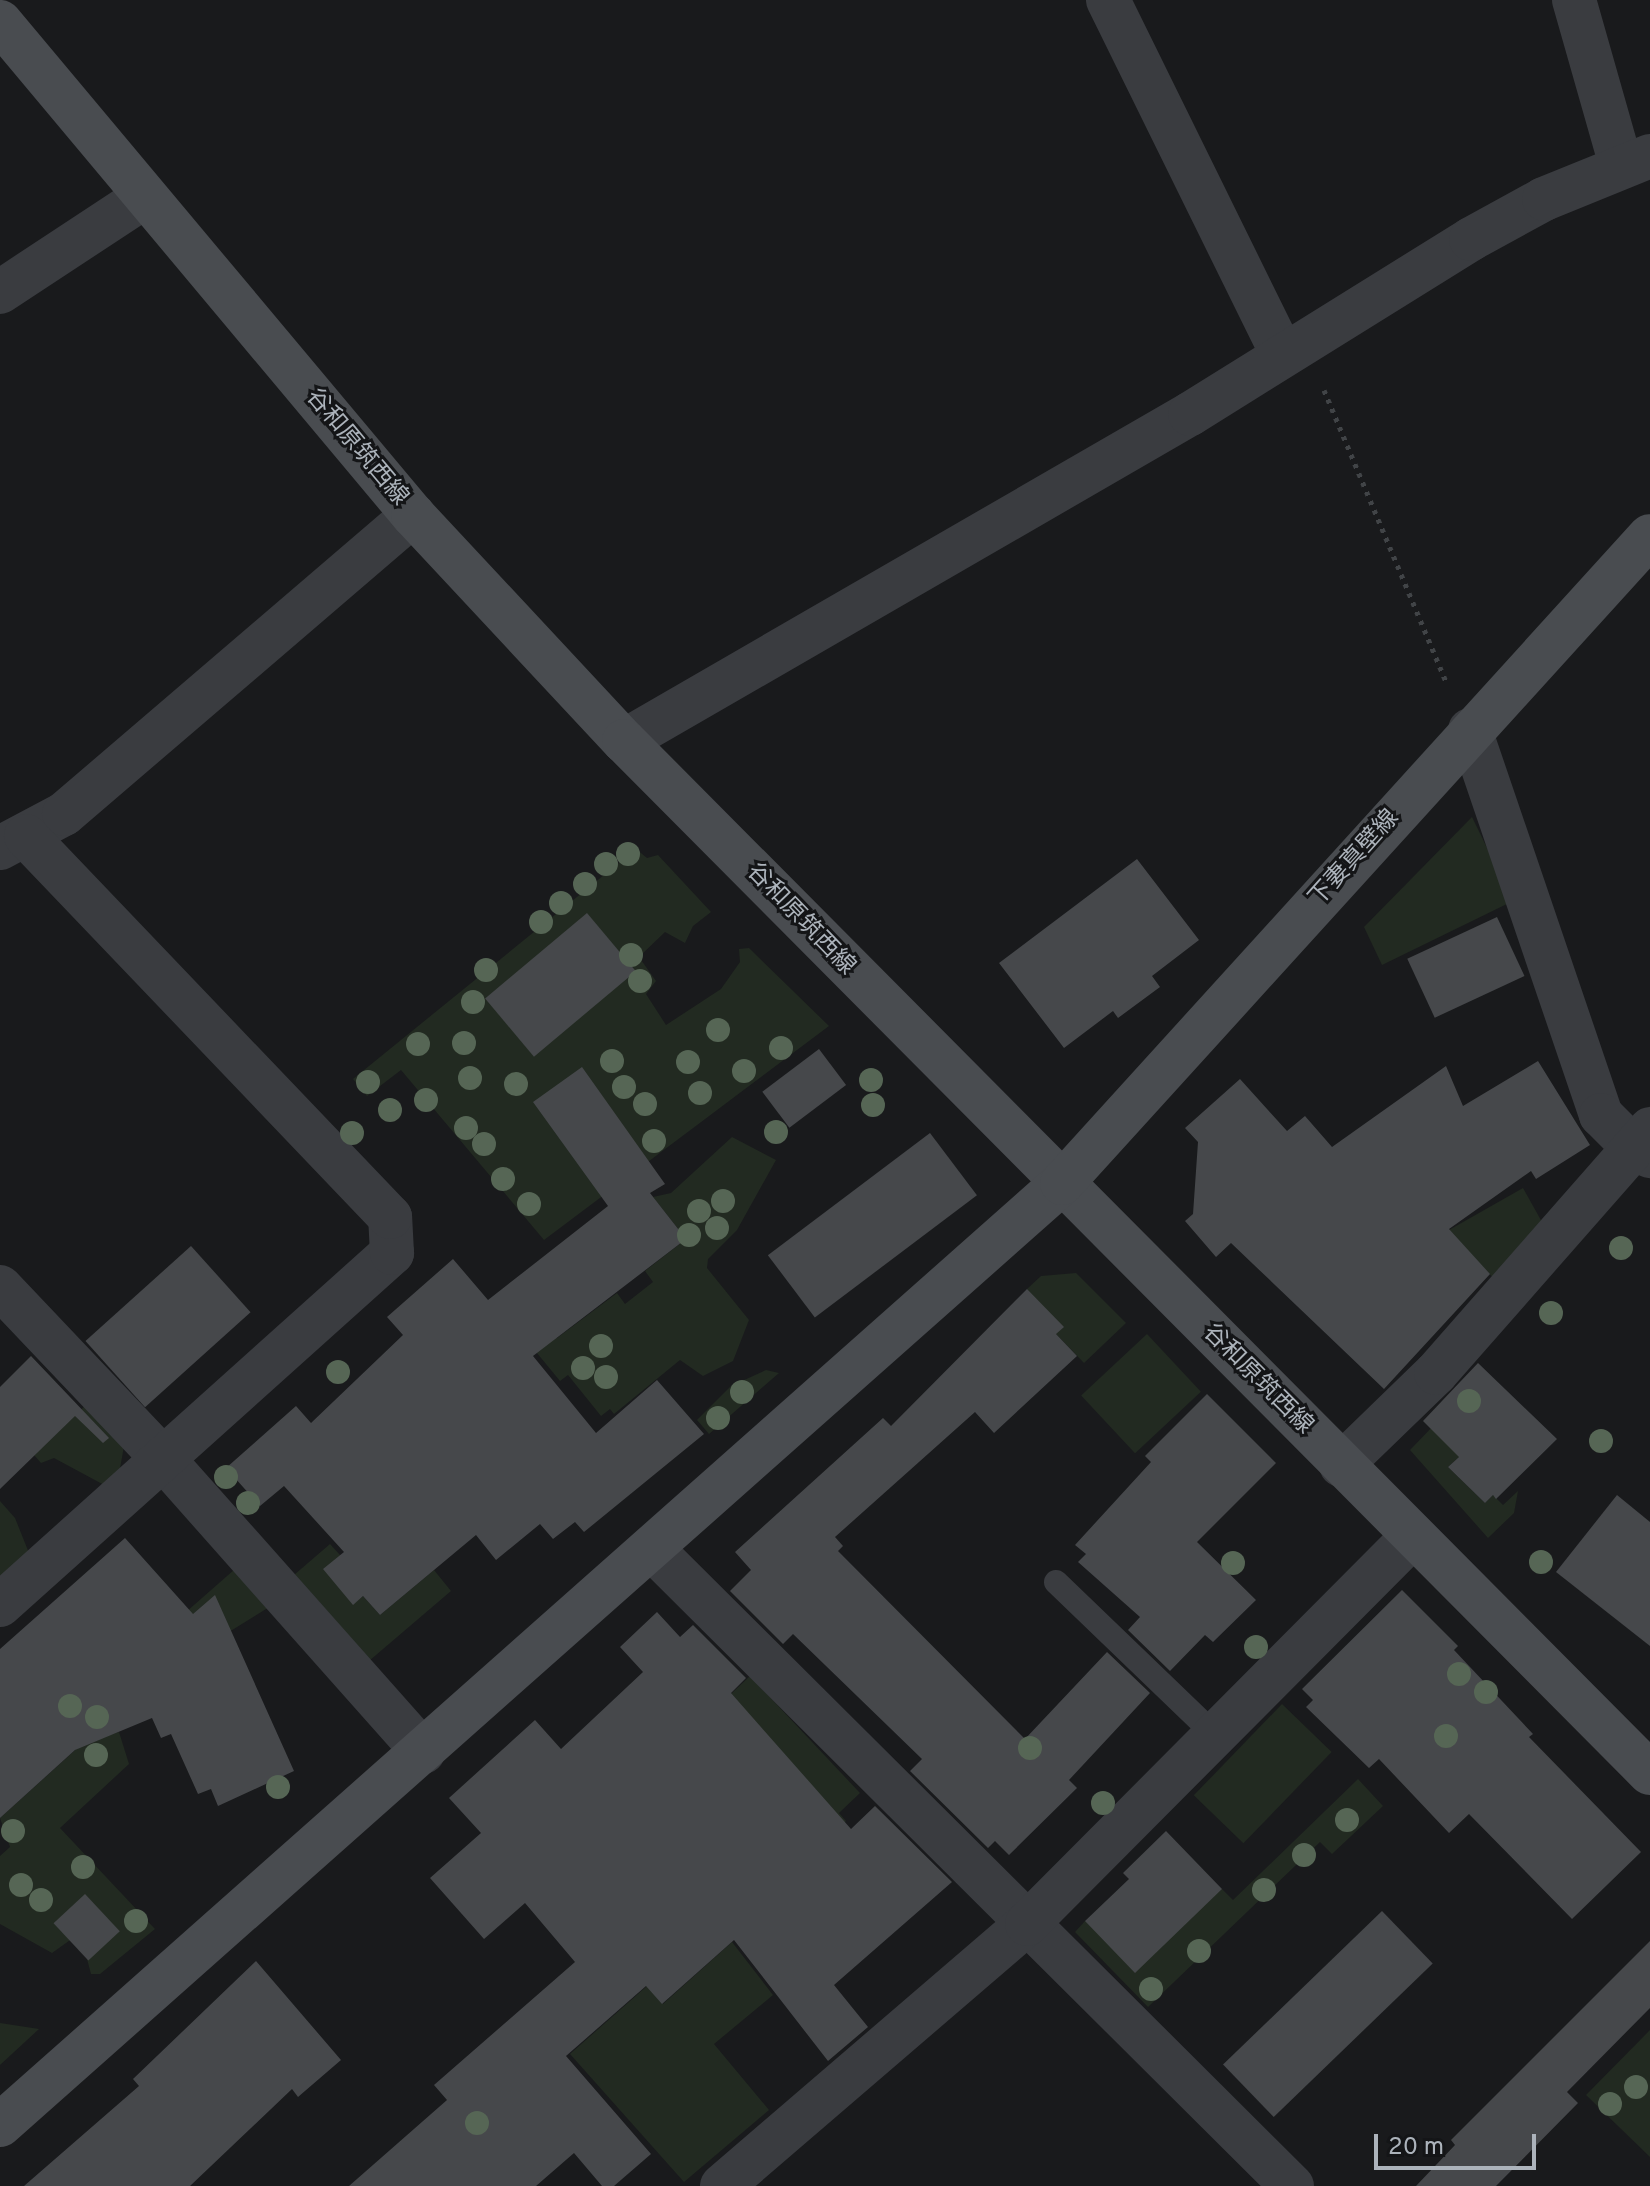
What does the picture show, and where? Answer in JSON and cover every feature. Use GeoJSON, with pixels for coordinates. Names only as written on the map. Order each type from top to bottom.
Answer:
{"type":"FeatureCollection","features":[{"type":"Feature","properties":{"kind":"main road","name":"谷和原筑西線"},"geometry":{"type":"LineString","coordinates":[[0,22],[413,515],[624,741],[1650,1773]]}},
{"type":"Feature","properties":{"kind":"main road","name":"下妻真壁線"},"geometry":{"type":"LineString","coordinates":[[0,2125],[1062,1183],[1461,713],[1650,536]]}},
{"type":"Feature","properties":{"kind":"street"},"geometry":{"type":"LineString","coordinates":[[1108,0],[1293,348]]}},
{"type":"Feature","properties":{"kind":"street"},"geometry":{"type":"LineString","coordinates":[[624,741],[1293,348],[1483,232],[1636,160],[1574,0]]}},
{"type":"Feature","properties":{"kind":"street"},"geometry":{"type":"LineString","coordinates":[[0,292],[144,197]]}},
{"type":"Feature","properties":{"kind":"street"},"geometry":{"type":"LineString","coordinates":[[0,1605],[165,1461],[392,1253],[390,1217],[13,842],[64,814],[146,747],[413,515]]}},
{"type":"Feature","properties":{"kind":"street"},"geometry":{"type":"LineString","coordinates":[[1341,1465],[1436,1373],[1645,1144],[1601,1115],[1461,713]]}},
{"type":"Feature","properties":{"kind":"street"},"geometry":{"type":"LineString","coordinates":[[0,1287],[165,1461],[423,1752]]}},
{"type":"Feature","properties":{"kind":"street"},"geometry":{"type":"LineString","coordinates":[[722,2186],[1027,1924],[1413,1536]]}},
{"type":"Feature","properties":{"kind":"street"},"geometry":{"type":"LineString","coordinates":[[652,1549],[1292,2186]]}},
{"type":"Feature","properties":{"kind":"lane"},"geometry":{"type":"LineString","coordinates":[[1056,1582],[1215,1735]]}},
{"type":"Feature","properties":{"kind":"path"},"geometry":{"type":"LineString","coordinates":[[1293,348],[1461,713]]}},
{"type":"Feature","properties":{"kind":"shaded area"},"geometry":{"type":"Polygon","coordinates":[[[1472,817],[1513,901],[1382,965],[1364,927],[1472,817]]]}},
{"type":"Feature","properties":{"kind":"shaded area"},"geometry":{"type":"Polygon","coordinates":[[[636,849],[647,858],[658,855],[711,912],[693,926],[685,943],[665,932],[639,957],[656,981],[646,994],[666,1025],[721,989],[740,962],[739,949],[749,948],[829,1026],[544,1240],[401,1070],[367,1096],[353,1079],[636,849]]]}},
{"type":"Feature","properties":{"kind":"shaded area"},"geometry":{"type":"Polygon","coordinates":[[[732,1137],[776,1160],[737,1230],[708,1259],[707,1268],[749,1320],[733,1361],[703,1376],[680,1360],[614,1414],[610,1409],[601,1416],[568,1375],[560,1381],[532,1347],[548,1334],[557,1338],[617,1293],[625,1304],[653,1282],[645,1271],[686,1239],[653,1197],[671,1193],[732,1137]]]}},
{"type":"Feature","properties":{"kind":"shaded area"},"geometry":{"type":"Polygon","coordinates":[[[1523,1188],[1542,1222],[1496,1281],[1449,1230],[1523,1188]]]}},
{"type":"Feature","properties":{"kind":"shaded area"},"geometry":{"type":"Polygon","coordinates":[[[1076,1273],[1126,1323],[1084,1363],[1056,1334],[1027,1289],[1041,1276],[1076,1273]]]}},
{"type":"Feature","properties":{"kind":"shaded area"},"geometry":{"type":"Polygon","coordinates":[[[1147,1334],[1201,1392],[1135,1453],[1081,1395],[1147,1334]]]}},
{"type":"Feature","properties":{"kind":"shaded area"},"geometry":{"type":"Polygon","coordinates":[[[766,1370],[779,1373],[709,1434],[697,1420],[731,1386],[766,1370]]]}},
{"type":"Feature","properties":{"kind":"shaded area"},"geometry":{"type":"Polygon","coordinates":[[[1486,1371],[1459,1457],[1448,1467],[1485,1503],[1493,1495],[1503,1505],[1518,1491],[1514,1513],[1488,1538],[1410,1450],[1486,1371]]]}},
{"type":"Feature","properties":{"kind":"shaded area"},"geometry":{"type":"Polygon","coordinates":[[[88,1403],[124,1446],[118,1480],[106,1486],[54,1458],[41,1463],[34,1455],[88,1403]]]}},
{"type":"Feature","properties":{"kind":"shaded area"},"geometry":{"type":"Polygon","coordinates":[[[0,1501],[15,1518],[31,1558],[0,1582],[0,1501]]]}},
{"type":"Feature","properties":{"kind":"shaded area"},"geometry":{"type":"Polygon","coordinates":[[[330,1544],[340,1555],[353,1604],[363,1596],[380,1615],[434,1570],[451,1591],[369,1661],[294,1575],[330,1544]]]}},
{"type":"Feature","properties":{"kind":"shaded area"},"geometry":{"type":"Polygon","coordinates":[[[235,1569],[274,1604],[208,1645],[128,1663],[235,1569]]]}},
{"type":"Feature","properties":{"kind":"shaded area"},"geometry":{"type":"Polygon","coordinates":[[[750,1676],[860,1793],[839,1813],[846,1821],[822,1843],[698,1725],[750,1676]]]}},
{"type":"Feature","properties":{"kind":"shaded area"},"geometry":{"type":"Polygon","coordinates":[[[1282,1704],[1332,1752],[1243,1843],[1194,1795],[1282,1704]]]}},
{"type":"Feature","properties":{"kind":"shaded area"},"geometry":{"type":"Polygon","coordinates":[[[119,1732],[129,1764],[60,1828],[155,1929],[100,1974],[91,1974],[80,1933],[52,1953],[0,1924],[0,1856],[10,1847],[0,1818],[83,1743],[119,1732]]]}},
{"type":"Feature","properties":{"kind":"shaded area"},"geometry":{"type":"Polygon","coordinates":[[[1358,1779],[1383,1806],[1332,1854],[1320,1842],[1148,2007],[1075,1932],[1085,1921],[1222,1889],[1233,1900],[1358,1779]]]}},
{"type":"Feature","properties":{"kind":"shaded area"},"geometry":{"type":"Polygon","coordinates":[[[732,1942],[773,1995],[714,2044],[769,2110],[684,2182],[570,2054],[647,1986],[663,2004],[732,1942]]]}},
{"type":"Feature","properties":{"kind":"shaded area"},"geometry":{"type":"Polygon","coordinates":[[[0,2023],[39,2029],[0,2065],[0,2023]]]}},
{"type":"Feature","properties":{"kind":"shaded area"},"geometry":{"type":"Polygon","coordinates":[[[1650,2030],[1650,2157],[1586,2095],[1650,2030]]]}},
{"type":"Feature","properties":{"kind":"building"},"geometry":{"type":"Polygon","coordinates":[[[1137,859],[1199,940],[1152,976],[1160,987],[1118,1018],[1113,1011],[1064,1048],[999,963],[1137,859]]]}},
{"type":"Feature","properties":{"kind":"building"},"geometry":{"type":"Polygon","coordinates":[[[587,913],[636,971],[534,1057],[485,998],[587,913]]]}},
{"type":"Feature","properties":{"kind":"building"},"geometry":{"type":"Polygon","coordinates":[[[1497,917],[1524,976],[1435,1018],[1407,959],[1497,917]]]}},
{"type":"Feature","properties":{"kind":"building"},"geometry":{"type":"Polygon","coordinates":[[[819,1049],[846,1085],[789,1128],[762,1092],[819,1049]]]}},
{"type":"Feature","properties":{"kind":"building"},"geometry":{"type":"Polygon","coordinates":[[[1538,1061],[1590,1145],[1536,1179],[1531,1171],[1449,1229],[1490,1274],[1384,1389],[1231,1243],[1216,1257],[1185,1221],[1193,1214],[1198,1142],[1185,1128],[1240,1079],[1287,1131],[1305,1116],[1332,1147],[1446,1066],[1463,1106],[1538,1061]]]}},
{"type":"Feature","properties":{"kind":"building"},"geometry":{"type":"Polygon","coordinates":[[[582,1067],[665,1184],[650,1193],[686,1239],[533,1356],[596,1433],[657,1380],[704,1434],[584,1532],[575,1522],[553,1539],[540,1524],[496,1560],[476,1535],[380,1615],[363,1596],[353,1605],[323,1569],[344,1552],[284,1486],[260,1506],[226,1468],[296,1406],[311,1423],[403,1335],[387,1317],[453,1259],[488,1300],[608,1206],[533,1102],[582,1067]]]}},
{"type":"Feature","properties":{"kind":"building"},"geometry":{"type":"Polygon","coordinates":[[[930,1133],[977,1195],[815,1317],[768,1255],[930,1133]]]}},
{"type":"Feature","properties":{"kind":"building"},"geometry":{"type":"Polygon","coordinates":[[[191,1246],[251,1312],[145,1407],[85,1341],[191,1246]]]}},
{"type":"Feature","properties":{"kind":"building"},"geometry":{"type":"Polygon","coordinates":[[[1027,1289],[1064,1327],[1056,1334],[1077,1356],[994,1433],[975,1412],[835,1537],[843,1546],[838,1551],[1025,1739],[1107,1652],[1150,1693],[1069,1780],[1077,1788],[1009,1855],[995,1841],[988,1848],[910,1771],[922,1759],[793,1634],[783,1644],[730,1591],[751,1570],[735,1552],[883,1418],[891,1426],[1027,1289]]]}},
{"type":"Feature","properties":{"kind":"building"},"geometry":{"type":"Polygon","coordinates":[[[31,1356],[109,1438],[103,1443],[75,1416],[0,1489],[0,1387],[31,1356]]]}},
{"type":"Feature","properties":{"kind":"building"},"geometry":{"type":"Polygon","coordinates":[[[1478,1363],[1557,1439],[1496,1499],[1493,1495],[1485,1503],[1448,1467],[1459,1457],[1423,1421],[1478,1363]]]}},
{"type":"Feature","properties":{"kind":"building"},"geometry":{"type":"Polygon","coordinates":[[[1207,1394],[1276,1463],[1197,1542],[1256,1600],[1213,1642],[1205,1635],[1170,1671],[1128,1630],[1140,1617],[1078,1562],[1086,1554],[1075,1545],[1151,1462],[1145,1456],[1207,1394]]]}},
{"type":"Feature","properties":{"kind":"building"},"geometry":{"type":"Polygon","coordinates":[[[1617,1495],[1650,1522],[1650,1646],[1556,1572],[1617,1495]]]}},
{"type":"Feature","properties":{"kind":"building"},"geometry":{"type":"Polygon","coordinates":[[[125,1538],[193,1614],[215,1595],[294,1771],[218,1806],[211,1789],[198,1794],[171,1734],[161,1738],[152,1718],[75,1750],[0,1818],[0,1649],[125,1538]]]}},
{"type":"Feature","properties":{"kind":"building"},"geometry":{"type":"Polygon","coordinates":[[[1402,1590],[1458,1646],[1454,1650],[1533,1734],[1529,1737],[1641,1852],[1572,1919],[1469,1814],[1449,1833],[1379,1759],[1369,1768],[1306,1707],[1313,1700],[1302,1689],[1402,1590]]]}},
{"type":"Feature","properties":{"kind":"building"},"geometry":{"type":"Polygon","coordinates":[[[657,1612],[680,1637],[693,1625],[746,1678],[731,1693],[851,1829],[875,1806],[952,1882],[834,1985],[868,2027],[828,2061],[734,1940],[662,2004],[646,1986],[566,2056],[651,2154],[614,2186],[602,2186],[574,2153],[536,2186],[349,2186],[447,2100],[434,2085],[575,1962],[525,1903],[484,1939],[430,1878],[481,1833],[449,1798],[535,1720],[561,1749],[643,1672],[620,1647],[657,1612]]]}},
{"type":"Feature","properties":{"kind":"building"},"geometry":{"type":"Polygon","coordinates":[[[1166,1831],[1222,1889],[1135,1973],[1085,1921],[1129,1879],[1123,1873],[1166,1831]]]}},
{"type":"Feature","properties":{"kind":"building"},"geometry":{"type":"Polygon","coordinates":[[[85,1894],[120,1931],[88,1961],[54,1923],[85,1894]]]}},
{"type":"Feature","properties":{"kind":"building"},"geometry":{"type":"Polygon","coordinates":[[[1382,1911],[1433,1964],[1274,2117],[1223,2065],[1382,1911]]]}},
{"type":"Feature","properties":{"kind":"building"},"geometry":{"type":"Polygon","coordinates":[[[1650,1941],[1650,2008],[1567,2092],[1578,2103],[1496,2186],[1416,2186],[1455,2145],[1451,2140],[1650,1941]]]}},
{"type":"Feature","properties":{"kind":"building"},"geometry":{"type":"Polygon","coordinates":[[[256,1961],[341,2060],[298,2097],[292,2089],[190,2186],[24,2186],[139,2086],[133,2079],[256,1961]]]}}]}
